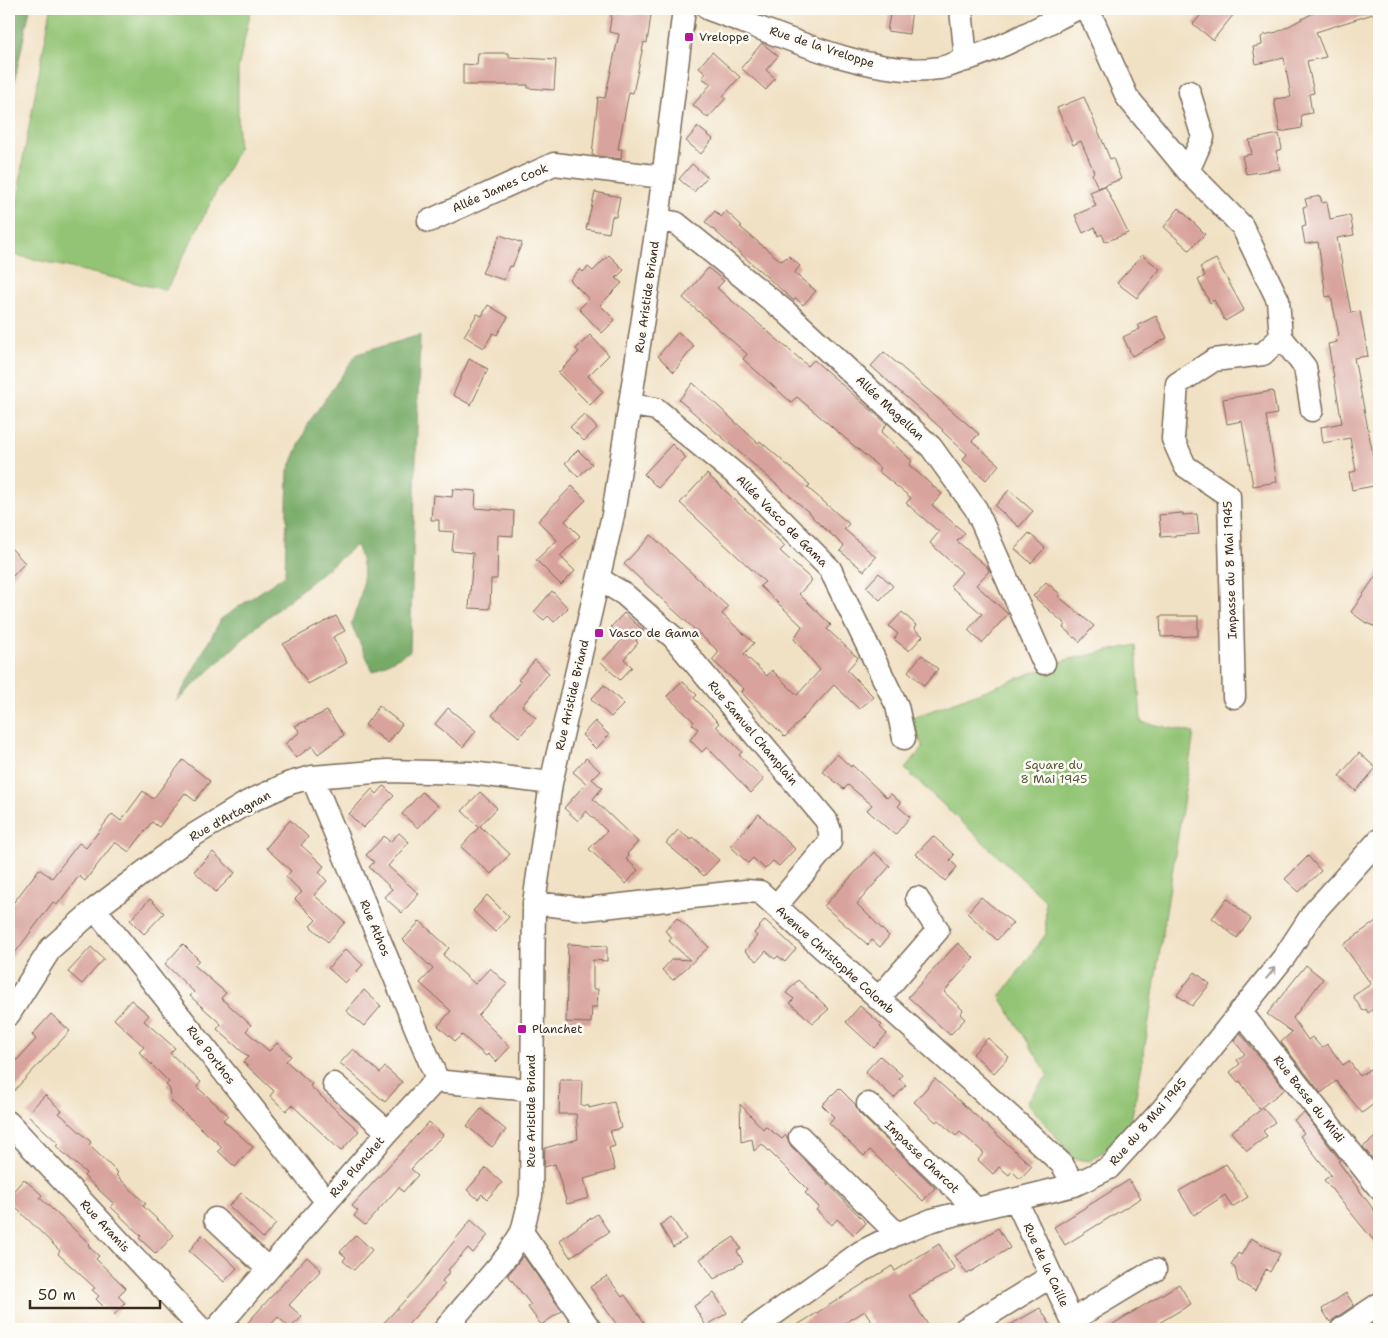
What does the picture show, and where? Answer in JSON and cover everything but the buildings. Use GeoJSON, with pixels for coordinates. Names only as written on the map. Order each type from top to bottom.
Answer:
{"type":"FeatureCollection","features":[{"type":"Feature","properties":{"kind":"street","name":"Rue Aristide Briand"},"geometry":{"type":"LineString","coordinates":[[445,1329],[503,1262],[522,1232],[531,1196],[534,903],[551,783],[613,515],[658,220],[684,9]]}},
{"type":"Feature","properties":{"kind":"street","name":"Rue de la Vreloppe"},"geometry":{"type":"LineString","coordinates":[[709,9],[829,52],[873,65],[940,68],[994,50],[1076,9]]}},
{"type":"Feature","properties":{"kind":"street"},"geometry":{"type":"LineString","coordinates":[[961,9],[966,60]]}},
{"type":"Feature","properties":{"kind":"street"},"geometry":{"type":"LineString","coordinates":[[1088,9],[1127,97],[1188,171],[1242,226],[1278,300],[1281,338],[1305,367],[1312,410]]}},
{"type":"Feature","properties":{"kind":"street"},"geometry":{"type":"LineString","coordinates":[[1188,171],[1203,136],[1189,92]]}},
{"type":"Feature","properties":{"kind":"street","name":"Allée James Cook"},"geometry":{"type":"LineString","coordinates":[[428,220],[554,164],[662,177]]}},
{"type":"Feature","properties":{"kind":"street","name":"Allée Magellan"},"geometry":{"type":"LineString","coordinates":[[658,220],[676,223],[786,312],[931,447],[976,509],[1044,663]]}},
{"type":"Feature","properties":{"kind":"street","name":"Impasse du 8 Mai 1945"},"geometry":{"type":"LineString","coordinates":[[1234,697],[1229,496],[1185,466],[1173,439],[1177,384],[1214,360],[1263,354],[1281,338]]}},
{"type":"Feature","properties":{"kind":"street","name":"Allée Vasco de Gama"},"geometry":{"type":"LineString","coordinates":[[631,405],[656,409],[739,477],[830,569],[897,706],[904,738]]}},
{"type":"Feature","properties":{"kind":"street","name":"Rue Samuel Champlain"},"geometry":{"type":"LineString","coordinates":[[599,579],[624,594],[673,637],[826,820],[830,831],[830,842],[776,906]]}},
{"type":"Feature","properties":{"kind":"street","name":"Rue d'Artagnan"},"geometry":{"type":"LineString","coordinates":[[9,1014],[51,948],[95,909],[189,838],[248,802],[290,783],[312,778],[387,771],[471,773],[551,783]]}},
{"type":"Feature","properties":{"kind":"street","name":"Rue Athos"},"geometry":{"type":"LineString","coordinates":[[312,778],[437,1079]]}},
{"type":"Feature","properties":{"kind":"street","name":"Rue du 8 Mai 1945"},"geometry":{"type":"LineString","coordinates":[[753,1329],[861,1252],[897,1234],[932,1220],[1074,1185],[1109,1168],[1161,1111],[1285,956],[1313,913],[1379,840]]}},
{"type":"Feature","properties":{"kind":"street","name":"Avenue Christophe Colomb"},"geometry":{"type":"LineString","coordinates":[[534,903],[586,909],[746,891],[760,892],[1062,1164],[1074,1185]]}},
{"type":"Feature","properties":{"kind":"street"},"geometry":{"type":"LineString","coordinates":[[878,999],[938,930],[917,898]]}},
{"type":"Feature","properties":{"kind":"street","name":"Rue Porthos"},"geometry":{"type":"LineString","coordinates":[[95,909],[327,1202]]}},
{"type":"Feature","properties":{"kind":"street","name":"Rue Basse du Midi"},"geometry":{"type":"LineString","coordinates":[[1240,1011],[1379,1188]]}},
{"type":"Feature","properties":{"kind":"street"},"geometry":{"type":"LineString","coordinates":[[437,1079],[445,1082],[531,1090]]}},
{"type":"Feature","properties":{"kind":"street","name":"Rue Planchet"},"geometry":{"type":"LineString","coordinates":[[216,1329],[388,1132],[437,1079]]}},
{"type":"Feature","properties":{"kind":"street"},"geometry":{"type":"LineString","coordinates":[[334,1084],[388,1132]]}},
{"type":"Feature","properties":{"kind":"street","name":"Impasse Charcot"},"geometry":{"type":"LineString","coordinates":[[868,1104],[976,1210]]}},
{"type":"Feature","properties":{"kind":"street","name":"Rue Aramis"},"geometry":{"type":"LineString","coordinates":[[9,1123],[201,1329]]}},
{"type":"Feature","properties":{"kind":"street"},"geometry":{"type":"LineString","coordinates":[[800,1137],[897,1234]]}},
{"type":"Feature","properties":{"kind":"street","name":"Rue de la Caille"},"geometry":{"type":"LineString","coordinates":[[1016,1200],[1074,1325]]}},
{"type":"Feature","properties":{"kind":"street"},"geometry":{"type":"LineString","coordinates":[[215,1218],[268,1269]]}},
{"type":"Feature","properties":{"kind":"street"},"geometry":{"type":"LineString","coordinates":[[522,1232],[590,1329]]}},
{"type":"Feature","properties":{"kind":"street"},"geometry":{"type":"LineString","coordinates":[[1074,1325],[1155,1270]]}},
{"type":"Feature","properties":{"kind":"street"},"geometry":{"type":"LineString","coordinates":[[965,1329],[1050,1276]]}},
{"type":"Feature","properties":{"kind":"street"},"geometry":{"type":"LineString","coordinates":[[1342,1329],[1379,1304]]}},
{"type":"Feature","properties":{"kind":"green space"},"geometry":{"type":"Polygon","coordinates":[[[9,9],[30,9],[9,106],[9,9]]]}},
{"type":"Feature","properties":{"kind":"green space"},"geometry":{"type":"Polygon","coordinates":[[[51,9],[251,9],[238,69],[238,149],[166,290],[11,254],[23,159],[51,9]]]}},
{"type":"Feature","properties":{"kind":"green space"},"geometry":{"type":"Polygon","coordinates":[[[420,335],[410,651],[373,671],[351,624],[361,594],[363,576],[356,545],[257,626],[176,702],[221,619],[285,575],[288,471],[309,422],[357,354],[420,335]]]}},
{"type":"Feature","properties":{"kind":"green space","name":"Square du 8 Mai 1945"},"geometry":{"type":"Polygon","coordinates":[[[1136,645],[1141,722],[1194,733],[1142,1065],[1129,1131],[1091,1161],[1074,1159],[1027,1102],[1048,1075],[1000,997],[1046,934],[1045,900],[905,769],[923,747],[909,719],[1066,660],[1136,645]]]}},
{"type":"Feature","properties":{"kind":"place","name":"Vreloppe"},"geometry":{"type":"Point","coordinates":[689,37]}},
{"type":"Feature","properties":{"kind":"place","name":"Vasco de Gama"},"geometry":{"type":"Point","coordinates":[599,633]}},
{"type":"Feature","properties":{"kind":"place","name":"Planchet"},"geometry":{"type":"Point","coordinates":[522,1029]}}]}
